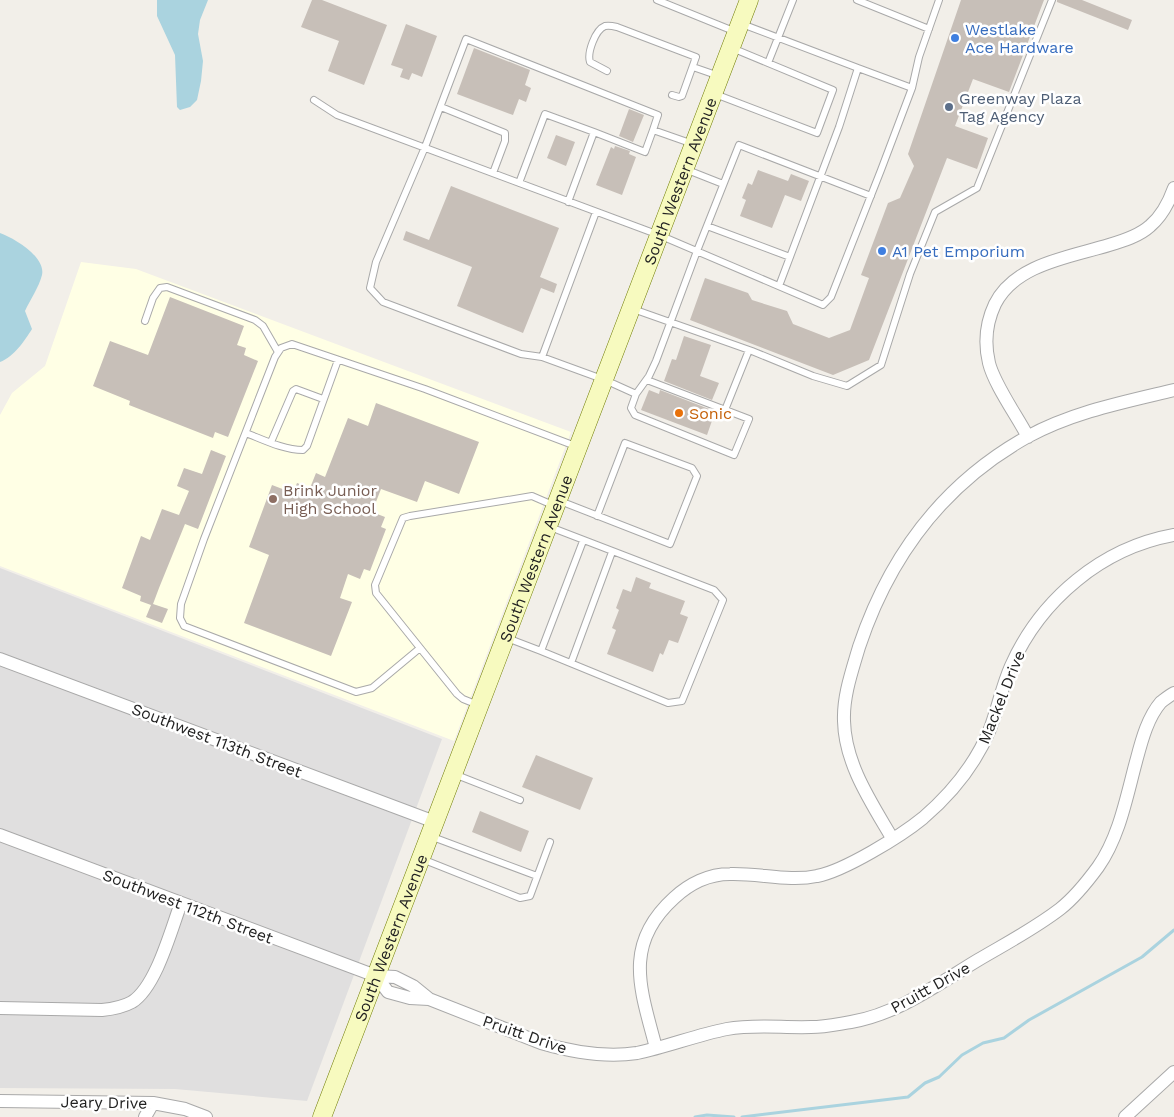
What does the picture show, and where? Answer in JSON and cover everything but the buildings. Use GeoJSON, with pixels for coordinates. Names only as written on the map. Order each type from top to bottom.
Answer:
{"type":"FeatureCollection","features":[{"type":"Feature","properties":{"kind":"main road","name":"South Western Avenue"},"geometry":{"type":"LineString","coordinates":[[322,1117],[749,0]]}},
{"type":"Feature","properties":{"kind":"street"},"geometry":{"type":"LineString","coordinates":[[1028,437],[989,364],[986,337],[992,311],[998,299],[1014,280],[1024,273],[1048,263],[1121,241],[1150,227],[1164,210],[1174,188]]}},
{"type":"Feature","properties":{"kind":"street"},"geometry":{"type":"LineString","coordinates":[[892,838],[873,807],[854,769],[847,746],[844,720],[850,675],[860,644],[888,579],[919,531],[938,508],[981,466],[1028,437],[1081,413],[1174,390]]}},
{"type":"Feature","properties":{"kind":"street","name":"Mackel Drive"},"geometry":{"type":"LineString","coordinates":[[656,1048],[640,985],[640,959],[642,947],[652,923],[661,910],[681,891],[718,875],[816,877],[843,866],[923,818],[958,783],[971,764],[989,730],[1011,666],[1033,626],[1059,597],[1086,573],[1115,554],[1151,540],[1174,535]]}},
{"type":"Feature","properties":{"kind":"street","name":"Southwest 113th Street"},"geometry":{"type":"LineString","coordinates":[[0,659],[432,829]]}},
{"type":"Feature","properties":{"kind":"street","name":"Pruitt Drive"},"geometry":{"type":"LineString","coordinates":[[376,976],[388,992],[410,998],[429,999],[558,1048],[592,1054],[637,1053],[728,1029],[754,1026],[812,1027],[853,1022],[880,1014],[912,1000],[1053,914],[1076,894],[1098,866],[1112,842],[1121,818],[1146,729],[1153,714],[1161,702],[1174,693]]}},
{"type":"Feature","properties":{"kind":"street","name":"Southwest 112th Street"},"geometry":{"type":"LineString","coordinates":[[0,835],[376,976]]}},
{"type":"Feature","properties":{"kind":"street"},"geometry":{"type":"LineString","coordinates":[[0,1008],[102,1010],[112,1009],[131,1002],[150,983],[181,903]]}},
{"type":"Feature","properties":{"kind":"street"},"geometry":{"type":"LineString","coordinates":[[1125,1117],[1174,1072]]}},
{"type":"Feature","properties":{"kind":"street","name":"Jeary Drive"},"geometry":{"type":"LineString","coordinates":[[0,1101],[153,1103],[185,1109],[206,1117]]}},
{"type":"Feature","properties":{"kind":"street"},"geometry":{"type":"LineString","coordinates":[[145,1117],[153,1103]]}},
{"type":"Feature","properties":{"kind":"lane"},"geometry":{"type":"LineString","coordinates":[[657,0],[736,34],[768,63],[833,90],[817,134],[713,94]]}},
{"type":"Feature","properties":{"kind":"lane"},"geometry":{"type":"LineString","coordinates":[[768,63],[793,0]]}},
{"type":"Feature","properties":{"kind":"lane"},"geometry":{"type":"LineString","coordinates":[[857,0],[929,29]]}},
{"type":"Feature","properties":{"kind":"lane"},"geometry":{"type":"LineString","coordinates":[[314,100],[337,115],[660,236],[823,305],[831,297],[871,196],[912,88],[919,56],[939,0]]}},
{"type":"Feature","properties":{"kind":"lane"},"geometry":{"type":"LineString","coordinates":[[632,308],[749,350],[813,376],[848,386],[880,365],[910,274],[935,212],[977,188],[1052,0]]}},
{"type":"Feature","properties":{"kind":"lane"},"geometry":{"type":"LineString","coordinates":[[606,70],[590,62],[588,57],[597,31],[603,26],[617,27],[696,57],[682,96],[672,95]]}},
{"type":"Feature","properties":{"kind":"lane"},"geometry":{"type":"LineString","coordinates":[[736,34],[778,37],[912,88]]}},
{"type":"Feature","properties":{"kind":"lane"},"geometry":{"type":"LineString","coordinates":[[519,183],[545,114],[645,152],[658,115],[466,39],[425,148],[376,262],[370,288],[383,302],[521,354],[542,357],[636,394]]}},
{"type":"Feature","properties":{"kind":"lane"},"geometry":{"type":"LineString","coordinates":[[693,66],[720,76]]}},
{"type":"Feature","properties":{"kind":"lane"},"geometry":{"type":"LineString","coordinates":[[779,286],[840,127],[858,68]]}},
{"type":"Feature","properties":{"kind":"lane"},"geometry":{"type":"LineString","coordinates":[[441,107],[505,133],[505,140],[493,174]]}},
{"type":"Feature","properties":{"kind":"lane"},"geometry":{"type":"LineString","coordinates":[[653,130],[694,144]]}},
{"type":"Feature","properties":{"kind":"lane"},"geometry":{"type":"LineString","coordinates":[[568,202],[594,132]]}},
{"type":"Feature","properties":{"kind":"lane"},"geometry":{"type":"LineString","coordinates":[[646,380],[749,419],[734,455],[635,415],[631,408],[636,394],[656,361],[706,226],[739,144],[871,196]]}},
{"type":"Feature","properties":{"kind":"lane"},"geometry":{"type":"LineString","coordinates":[[685,169],[723,184]]}},
{"type":"Feature","properties":{"kind":"lane"},"geometry":{"type":"LineString","coordinates":[[542,357],[596,212]]}},
{"type":"Feature","properties":{"kind":"lane"},"geometry":{"type":"LineString","coordinates":[[706,226],[790,257]]}},
{"type":"Feature","properties":{"kind":"lane"},"geometry":{"type":"LineString","coordinates":[[145,322],[153,298],[160,288],[166,287],[255,320],[263,326],[278,352]]}},
{"type":"Feature","properties":{"kind":"lane"},"geometry":{"type":"LineString","coordinates":[[420,648],[372,688],[356,692],[184,626],[180,618],[180,604],[281,348],[292,344],[434,392],[579,447]]}},
{"type":"Feature","properties":{"kind":"lane"},"geometry":{"type":"LineString","coordinates":[[725,410],[749,350]]}},
{"type":"Feature","properties":{"kind":"lane"},"geometry":{"type":"LineString","coordinates":[[246,433],[296,450],[303,450],[338,360]]}},
{"type":"Feature","properties":{"kind":"lane"},"geometry":{"type":"LineString","coordinates":[[271,442],[290,395],[296,389],[324,399]]}},
{"type":"Feature","properties":{"kind":"lane"},"geometry":{"type":"LineString","coordinates":[[479,706],[463,699],[457,694],[376,593],[375,585],[403,518],[532,496],[597,516],[670,544],[696,476],[692,468],[626,443],[597,516]]}},
{"type":"Feature","properties":{"kind":"lane"},"geometry":{"type":"LineString","coordinates":[[506,638],[668,703],[682,701],[723,600],[714,590],[548,527]]}},
{"type":"Feature","properties":{"kind":"lane"},"geometry":{"type":"LineString","coordinates":[[541,651],[583,540]]}},
{"type":"Feature","properties":{"kind":"lane"},"geometry":{"type":"LineString","coordinates":[[571,663],[612,552]]}},
{"type":"Feature","properties":{"kind":"lane"},"geometry":{"type":"LineString","coordinates":[[453,774],[520,800]]}},
{"type":"Feature","properties":{"kind":"lane"},"geometry":{"type":"LineString","coordinates":[[432,829],[536,876]]}},
{"type":"Feature","properties":{"kind":"lane"},"geometry":{"type":"LineString","coordinates":[[421,858],[520,898],[530,896],[550,842]]}},
{"type":"Feature","properties":{"kind":"shaded area","name":"Brink Junior High School"},"geometry":{"type":"Polygon","coordinates":[[[81,262],[136,269],[571,432],[454,741],[0,566],[0,415],[12,393],[45,366],[81,262]]]}},
{"type":"Feature","properties":{"kind":"shaded area"},"geometry":{"type":"Polygon","coordinates":[[[0,568],[442,739],[307,1101],[175,1089],[0,1088],[0,568]]]}},
{"type":"Feature","properties":{"kind":"water"},"geometry":{"type":"Polygon","coordinates":[[[157,0],[208,0],[200,20],[198,34],[203,61],[197,100],[190,107],[180,110],[177,107],[175,55],[157,16],[157,0]]]}},
{"type":"Feature","properties":{"kind":"water"},"geometry":{"type":"Polygon","coordinates":[[[0,233],[13,239],[34,255],[42,268],[42,275],[25,311],[32,329],[14,352],[0,362],[0,233]]]}},
{"type":"Feature","properties":{"kind":"waterway"},"geometry":{"type":"LineString","coordinates":[[742,1117],[908,1097],[925,1083],[939,1077],[962,1055],[983,1043],[1004,1038],[1029,1020],[1142,957],[1174,930]]}},
{"type":"Feature","properties":{"kind":"waterway"},"geometry":{"type":"LineString","coordinates":[[695,1117],[707,1115],[734,1117]]}},
{"type":"Feature","properties":{"kind":"place","name":"Westlake Ace Hardware"},"geometry":{"type":"Point","coordinates":[955,38]}},
{"type":"Feature","properties":{"kind":"place","name":"Greenway Plaza Tag Agency"},"geometry":{"type":"Point","coordinates":[949,107]}},
{"type":"Feature","properties":{"kind":"place","name":"A1 Pet Emporium"},"geometry":{"type":"Point","coordinates":[882,251]}},
{"type":"Feature","properties":{"kind":"place","name":"Sonic"},"geometry":{"type":"Point","coordinates":[679,413]}},
{"type":"Feature","properties":{"kind":"place","name":"Brink Junior High School"},"geometry":{"type":"Point","coordinates":[273,499]}}]}
